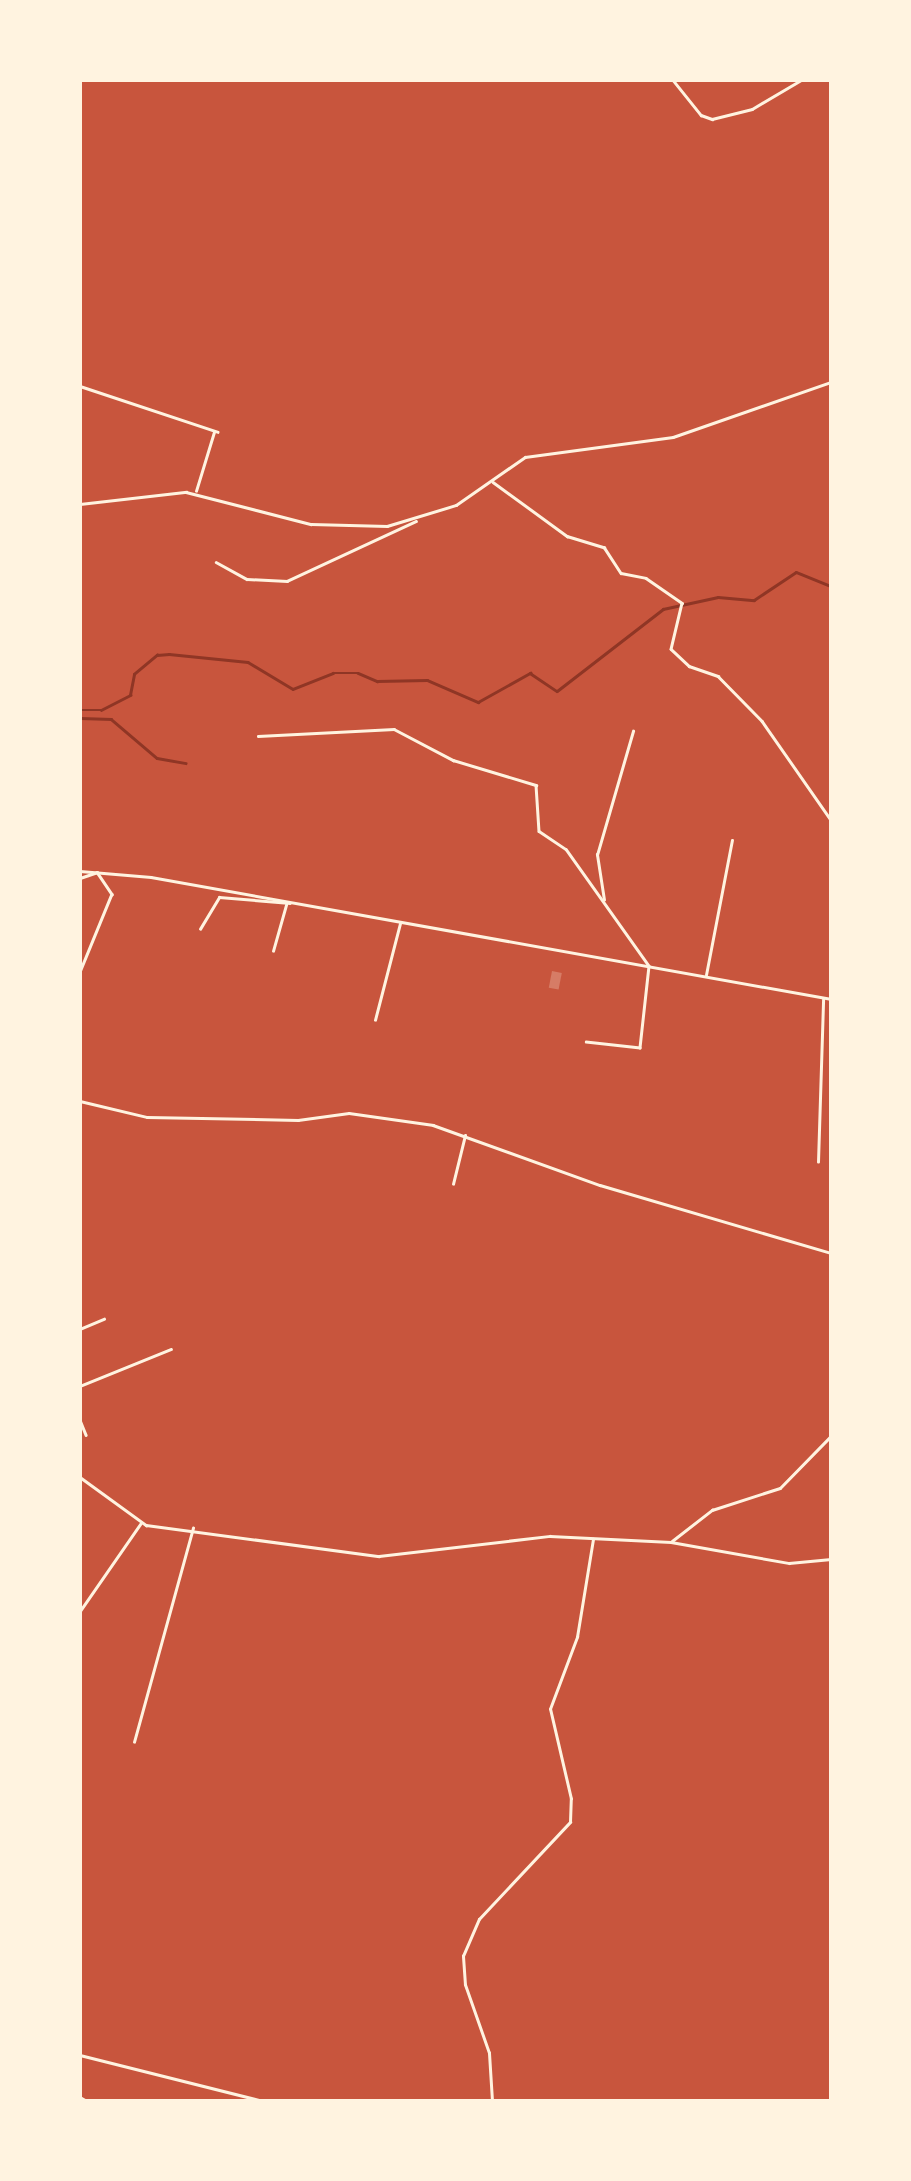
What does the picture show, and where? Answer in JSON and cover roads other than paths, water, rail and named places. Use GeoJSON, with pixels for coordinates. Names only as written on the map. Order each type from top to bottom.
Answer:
{"type":"FeatureCollection","features":[{"type":"Feature","properties":{"kind":"street"},"geometry":{"type":"LineString","coordinates":[[673,80],[701,115],[712,119],[742,113],[801,80]]}},
{"type":"Feature","properties":{"kind":"street"},"geometry":{"type":"LineString","coordinates":[[216,562],[247,580],[287,581],[421,518],[492,481],[525,457],[674,437],[831,382]]}},
{"type":"Feature","properties":{"kind":"street"},"geometry":{"type":"LineString","coordinates":[[80,386],[216,432],[195,493]]}},
{"type":"Feature","properties":{"kind":"street"},"geometry":{"type":"LineString","coordinates":[[492,481],[567,536],[606,549],[619,572],[646,578],[676,598],[682,615],[669,637],[671,648],[688,666],[718,676],[762,721],[831,820]]}},
{"type":"Feature","properties":{"kind":"street"},"geometry":{"type":"LineString","coordinates":[[80,504],[195,493],[336,527],[421,518]]}},
{"type":"Feature","properties":{"kind":"street"},"geometry":{"type":"LineString","coordinates":[[258,736],[394,730],[453,760],[536,785],[539,831],[566,848],[649,966],[640,1048],[586,1042]]}},
{"type":"Feature","properties":{"kind":"street"},"geometry":{"type":"LineString","coordinates":[[604,901],[596,855],[633,732]]}},
{"type":"Feature","properties":{"kind":"street"},"geometry":{"type":"LineString","coordinates":[[706,976],[732,840]]}},
{"type":"Feature","properties":{"kind":"street"},"geometry":{"type":"LineString","coordinates":[[80,871],[292,902],[831,999]]}},
{"type":"Feature","properties":{"kind":"street"},"geometry":{"type":"LineString","coordinates":[[80,878],[97,872]]}},
{"type":"Feature","properties":{"kind":"street"},"geometry":{"type":"LineString","coordinates":[[80,972],[111,899],[97,872]]}},
{"type":"Feature","properties":{"kind":"street"},"geometry":{"type":"LineString","coordinates":[[200,929],[219,897],[292,902]]}},
{"type":"Feature","properties":{"kind":"street"},"geometry":{"type":"LineString","coordinates":[[273,952],[286,904]]}},
{"type":"Feature","properties":{"kind":"street"},"geometry":{"type":"LineString","coordinates":[[375,1020],[400,922]]}},
{"type":"Feature","properties":{"kind":"street"},"geometry":{"type":"LineString","coordinates":[[818,1162],[823,997]]}},
{"type":"Feature","properties":{"kind":"street"},"geometry":{"type":"LineString","coordinates":[[80,1101],[147,1117],[298,1120],[349,1114],[465,1134],[600,1185],[831,1252]]}},
{"type":"Feature","properties":{"kind":"street"},"geometry":{"type":"LineString","coordinates":[[452,1184],[465,1134]]}},
{"type":"Feature","properties":{"kind":"street"},"geometry":{"type":"LineString","coordinates":[[80,1329],[104,1319]]}},
{"type":"Feature","properties":{"kind":"street"},"geometry":{"type":"LineString","coordinates":[[80,1386],[171,1348]]}},
{"type":"Feature","properties":{"kind":"street"},"geometry":{"type":"LineString","coordinates":[[80,1420],[86,1435]]}},
{"type":"Feature","properties":{"kind":"street"},"geometry":{"type":"LineString","coordinates":[[671,1542],[712,1510],[780,1488],[831,1436]]}},
{"type":"Feature","properties":{"kind":"street"},"geometry":{"type":"LineString","coordinates":[[80,1477],[141,1524],[385,1556],[505,1536],[671,1542],[789,1563],[831,1559]]}},
{"type":"Feature","properties":{"kind":"street"},"geometry":{"type":"LineString","coordinates":[[80,1612],[141,1524]]}},
{"type":"Feature","properties":{"kind":"street"},"geometry":{"type":"LineString","coordinates":[[134,1742],[193,1528]]}},
{"type":"Feature","properties":{"kind":"street"},"geometry":{"type":"LineString","coordinates":[[492,2101],[490,2053],[465,1985],[463,1956],[479,1919],[570,1822],[571,1799],[550,1709],[577,1636],[594,1538]]}},
{"type":"Feature","properties":{"kind":"street"},"geometry":{"type":"LineString","coordinates":[[80,2056],[263,2101]]}},
{"type":"Feature","properties":{"kind":"street"},"geometry":{"type":"LineString","coordinates":[[80,2096],[87,2101]]}},
{"type":"Feature","properties":{"kind":"waterway"},"geometry":{"type":"LineString","coordinates":[[80,710],[101,710],[130,695],[134,674],[157,655],[169,654],[248,662],[293,689],[333,673],[358,673],[377,681],[427,680],[478,702],[530,673],[557,691],[663,609],[718,597],[754,600],[796,572],[831,586]]}},
{"type":"Feature","properties":{"kind":"waterway"},"geometry":{"type":"LineString","coordinates":[[80,718],[111,719],[157,758],[186,763]]}}]}
